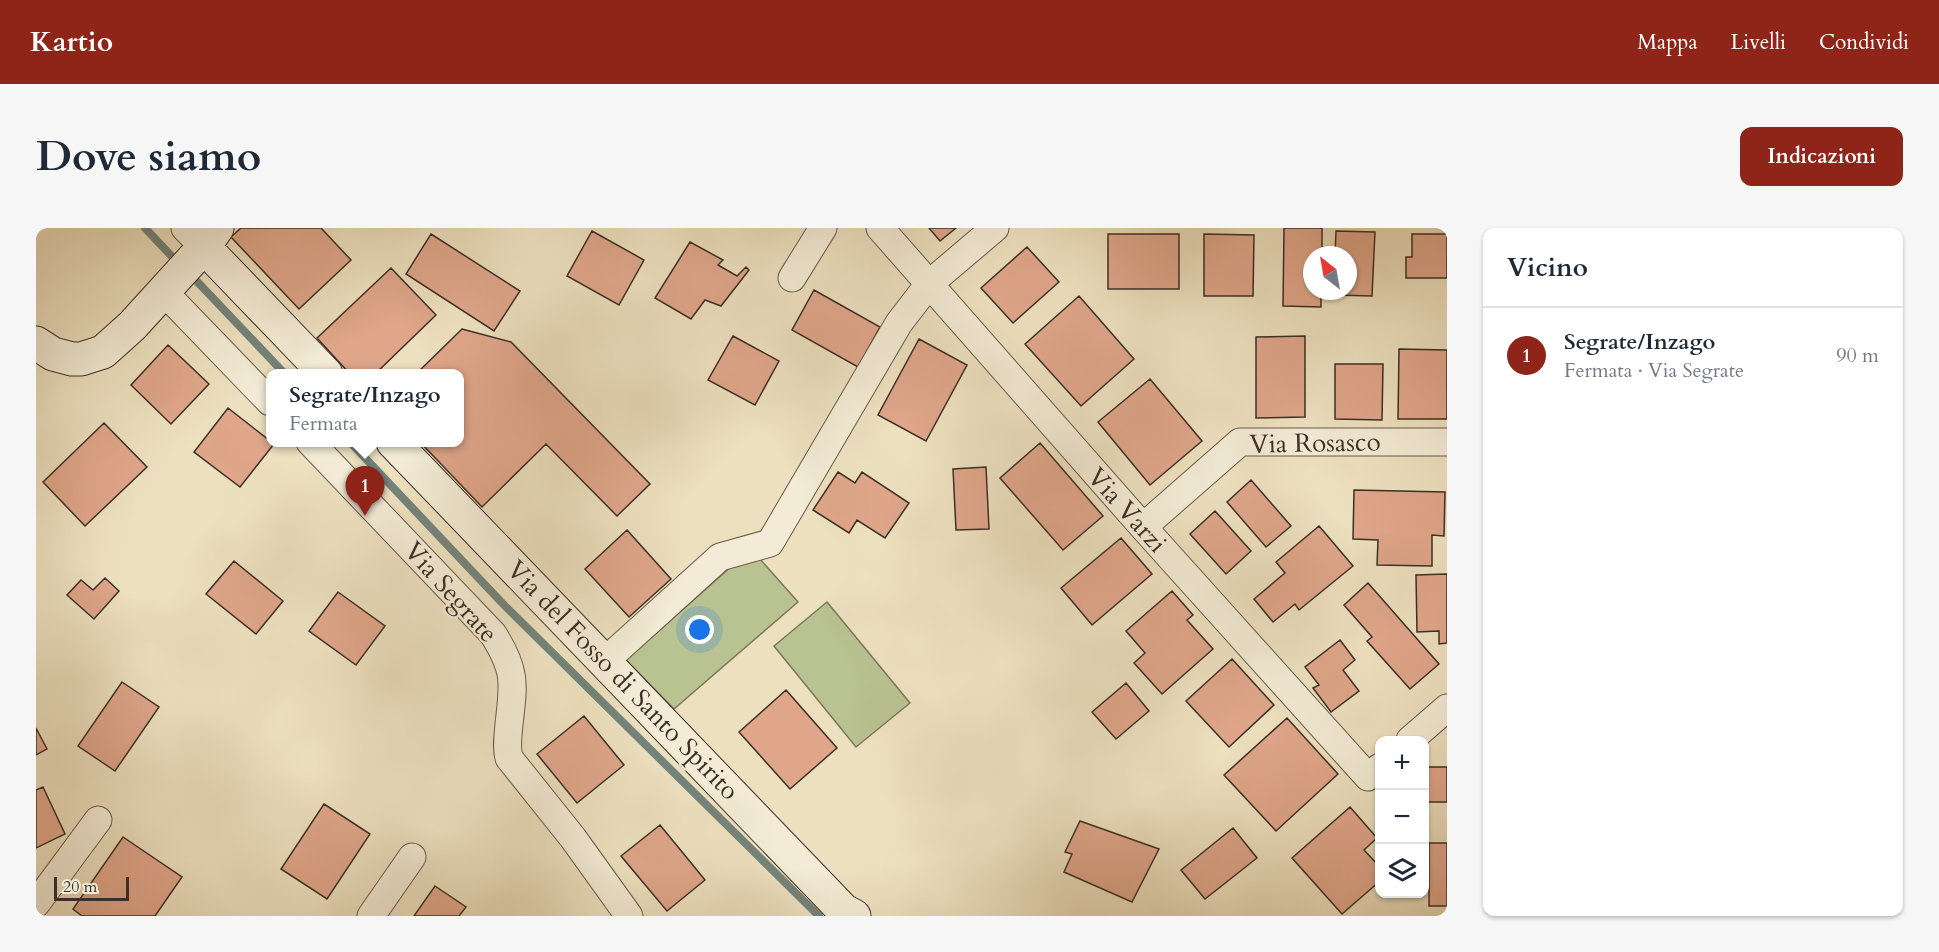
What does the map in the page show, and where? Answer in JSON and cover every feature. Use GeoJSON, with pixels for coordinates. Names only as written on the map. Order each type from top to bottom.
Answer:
{"type":"FeatureCollection","features":[{"type":"Feature","properties":{"kind":"street"},"geometry":{"type":"LineString","coordinates":[[792,278],[823,228]]}},
{"type":"Feature","properties":{"kind":"street","name":"Via Varzi"},"geometry":{"type":"LineString","coordinates":[[880,228],[1143,527],[1368,777],[1375,771]]}},
{"type":"Feature","properties":{"kind":"street"},"geometry":{"type":"LineString","coordinates":[[605,661],[720,557],[770,543],[899,323],[929,284],[995,228]]}},
{"type":"Feature","properties":{"kind":"street"},"geometry":{"type":"LineString","coordinates":[[36,343],[66,358],[81,359],[98,355],[119,339],[163,291],[202,234],[322,369]]}},
{"type":"Feature","properties":{"kind":"street"},"geometry":{"type":"LineString","coordinates":[[163,291],[266,398]]}},
{"type":"Feature","properties":{"kind":"street","name":"Via Rosasco"},"geometry":{"type":"LineString","coordinates":[[1143,527],[1240,442],[1447,442]]}},
{"type":"Feature","properties":{"kind":"street","name":"Via Segrate"},"geometry":{"type":"LineString","coordinates":[[315,447],[493,634],[508,660],[514,683],[508,741],[509,758],[573,838],[629,916]]}},
{"type":"Feature","properties":{"kind":"street","name":"Via del Fosso di Santo Spirito"},"geometry":{"type":"LineString","coordinates":[[398,447],[843,910],[854,916]]}},
{"type":"Feature","properties":{"kind":"street"},"geometry":{"type":"LineString","coordinates":[[1416,736],[1447,708]]}},
{"type":"Feature","properties":{"kind":"street"},"geometry":{"type":"LineString","coordinates":[[36,904],[98,820]]}},
{"type":"Feature","properties":{"kind":"street"},"geometry":{"type":"LineString","coordinates":[[371,916],[412,857]]}},
{"type":"Feature","properties":{"kind":"green space"},"geometry":{"type":"Polygon","coordinates":[[[751,549],[798,602],[674,709],[626,660],[751,549]]]}},
{"type":"Feature","properties":{"kind":"green space"},"geometry":{"type":"Polygon","coordinates":[[[827,602],[910,703],[856,747],[774,646],[827,602]]]}},
{"type":"Feature","properties":{"kind":"building"},"geometry":{"type":"Polygon","coordinates":[[[241,228],[321,228],[351,260],[299,309],[231,237],[241,228]]]}},
{"type":"Feature","properties":{"kind":"building"},"geometry":{"type":"Polygon","coordinates":[[[929,228],[956,228],[940,241],[929,228]]]}},
{"type":"Feature","properties":{"kind":"building"},"geometry":{"type":"Polygon","coordinates":[[[1284,228],[1322,228],[1322,246],[1303,246],[1303,300],[1321,300],[1321,307],[1283,306],[1284,228]]]}},
{"type":"Feature","properties":{"kind":"building"},"geometry":{"type":"Polygon","coordinates":[[[592,231],[644,260],[619,305],[567,276],[592,231]]]}},
{"type":"Feature","properties":{"kind":"building"},"geometry":{"type":"Polygon","coordinates":[[[1336,231],[1375,232],[1372,296],[1357,296],[1357,246],[1335,246],[1336,231]]]}},
{"type":"Feature","properties":{"kind":"building"},"geometry":{"type":"Polygon","coordinates":[[[431,234],[520,291],[494,331],[406,274],[431,234]]]}},
{"type":"Feature","properties":{"kind":"building"},"geometry":{"type":"Polygon","coordinates":[[[1108,234],[1179,234],[1179,289],[1108,289],[1108,234]]]}},
{"type":"Feature","properties":{"kind":"building"},"geometry":{"type":"Polygon","coordinates":[[[1204,234],[1254,235],[1253,296],[1204,296],[1204,234]]]}},
{"type":"Feature","properties":{"kind":"building"},"geometry":{"type":"Polygon","coordinates":[[[1412,234],[1447,234],[1447,278],[1406,278],[1406,257],[1412,257],[1412,234]]]}},
{"type":"Feature","properties":{"kind":"building"},"geometry":{"type":"Polygon","coordinates":[[[690,242],[723,260],[718,265],[737,276],[746,267],[749,270],[721,306],[705,300],[691,319],[655,298],[690,242]]]}},
{"type":"Feature","properties":{"kind":"building"},"geometry":{"type":"Polygon","coordinates":[[[1027,247],[1059,282],[1013,323],[981,288],[1027,247]]]}},
{"type":"Feature","properties":{"kind":"building"},"geometry":{"type":"Polygon","coordinates":[[[391,268],[436,315],[380,369],[345,369],[317,338],[391,268]]]}},
{"type":"Feature","properties":{"kind":"building"},"geometry":{"type":"Polygon","coordinates":[[[814,290],[880,327],[858,367],[792,330],[814,290]]]}},
{"type":"Feature","properties":{"kind":"building"},"geometry":{"type":"Polygon","coordinates":[[[1079,296],[1134,359],[1081,406],[1025,344],[1079,296]]]}},
{"type":"Feature","properties":{"kind":"building"},"geometry":{"type":"Polygon","coordinates":[[[462,329],[511,342],[650,484],[617,516],[546,444],[482,507],[425,447],[464,447],[464,369],[421,369],[462,329]]]}},
{"type":"Feature","properties":{"kind":"building"},"geometry":{"type":"Polygon","coordinates":[[[733,336],[779,361],[755,405],[708,380],[733,336]]]}},
{"type":"Feature","properties":{"kind":"building"},"geometry":{"type":"Polygon","coordinates":[[[1305,336],[1305,417],[1256,418],[1256,337],[1305,336]]]}},
{"type":"Feature","properties":{"kind":"building"},"geometry":{"type":"Polygon","coordinates":[[[919,339],[967,365],[926,441],[878,415],[919,339]]]}},
{"type":"Feature","properties":{"kind":"building"},"geometry":{"type":"Polygon","coordinates":[[[168,345],[209,384],[171,424],[131,385],[168,345]]]}},
{"type":"Feature","properties":{"kind":"building"},"geometry":{"type":"Polygon","coordinates":[[[1399,349],[1447,350],[1447,419],[1398,419],[1399,349]]]}},
{"type":"Feature","properties":{"kind":"building"},"geometry":{"type":"Polygon","coordinates":[[[1335,364],[1383,364],[1382,420],[1335,419],[1335,364]]]}},
{"type":"Feature","properties":{"kind":"building"},"geometry":{"type":"Polygon","coordinates":[[[1150,379],[1202,441],[1150,485],[1098,422],[1150,379]]]}},
{"type":"Feature","properties":{"kind":"building"},"geometry":{"type":"Polygon","coordinates":[[[228,408],[266,438],[266,447],[272,447],[240,487],[194,452],[228,408]]]}},
{"type":"Feature","properties":{"kind":"building"},"geometry":{"type":"Polygon","coordinates":[[[104,423],[147,467],[85,526],[43,482],[104,423]]]}},
{"type":"Feature","properties":{"kind":"building"},"geometry":{"type":"Polygon","coordinates":[[[1040,443],[1103,516],[1063,550],[1000,478],[1040,443]]]}},
{"type":"Feature","properties":{"kind":"building"},"geometry":{"type":"Polygon","coordinates":[[[986,467],[989,529],[956,530],[953,469],[986,467]]]}},
{"type":"Feature","properties":{"kind":"building"},"geometry":{"type":"Polygon","coordinates":[[[838,472],[855,483],[862,472],[909,503],[885,538],[857,520],[849,533],[813,510],[838,472]]]}},
{"type":"Feature","properties":{"kind":"building"},"geometry":{"type":"Polygon","coordinates":[[[1251,480],[1291,526],[1266,547],[1227,502],[1251,480]]]}},
{"type":"Feature","properties":{"kind":"building"},"geometry":{"type":"Polygon","coordinates":[[[1354,490],[1445,492],[1444,536],[1432,535],[1432,566],[1377,565],[1378,540],[1353,539],[1354,490]]]}},
{"type":"Feature","properties":{"kind":"building"},"geometry":{"type":"Polygon","coordinates":[[[1215,511],[1251,551],[1226,574],[1190,534],[1215,511]]]}},
{"type":"Feature","properties":{"kind":"building"},"geometry":{"type":"Polygon","coordinates":[[[1319,526],[1353,566],[1299,610],[1295,604],[1273,622],[1254,599],[1285,573],[1276,562],[1319,526]]]}},
{"type":"Feature","properties":{"kind":"building"},"geometry":{"type":"Polygon","coordinates":[[[627,530],[671,579],[629,617],[585,569],[627,530]]]}},
{"type":"Feature","properties":{"kind":"building"},"geometry":{"type":"Polygon","coordinates":[[[1121,538],[1152,574],[1092,625],[1061,588],[1121,538]]]}},
{"type":"Feature","properties":{"kind":"building"},"geometry":{"type":"Polygon","coordinates":[[[234,561],[283,601],[256,634],[206,594],[234,561]]]}},
{"type":"Feature","properties":{"kind":"building"},"geometry":{"type":"Polygon","coordinates":[[[1447,574],[1447,643],[1439,644],[1439,631],[1417,632],[1416,575],[1447,574]]]}},
{"type":"Feature","properties":{"kind":"building"},"geometry":{"type":"Polygon","coordinates":[[[105,578],[119,591],[94,619],[67,595],[81,580],[93,590],[105,578]]]}},
{"type":"Feature","properties":{"kind":"building"},"geometry":{"type":"Polygon","coordinates":[[[1368,583],[1439,664],[1410,689],[1367,641],[1372,637],[1344,605],[1368,583]]]}},
{"type":"Feature","properties":{"kind":"building"},"geometry":{"type":"Polygon","coordinates":[[[1172,591],[1193,615],[1187,620],[1213,649],[1162,694],[1134,663],[1145,653],[1126,631],[1172,591]]]}},
{"type":"Feature","properties":{"kind":"building"},"geometry":{"type":"Polygon","coordinates":[[[338,592],[385,626],[356,665],[309,631],[338,592]]]}},
{"type":"Feature","properties":{"kind":"building"},"geometry":{"type":"Polygon","coordinates":[[[1340,640],[1355,660],[1343,670],[1359,691],[1331,712],[1313,688],[1319,685],[1305,667],[1340,640]]]}},
{"type":"Feature","properties":{"kind":"building"},"geometry":{"type":"Polygon","coordinates":[[[1232,659],[1274,705],[1229,747],[1186,701],[1232,659]]]}},
{"type":"Feature","properties":{"kind":"building"},"geometry":{"type":"Polygon","coordinates":[[[122,682],[159,707],[115,771],[78,746],[122,682]]]}},
{"type":"Feature","properties":{"kind":"building"},"geometry":{"type":"Polygon","coordinates":[[[1126,683],[1149,711],[1116,739],[1092,712],[1126,683]]]}},
{"type":"Feature","properties":{"kind":"building"},"geometry":{"type":"Polygon","coordinates":[[[786,690],[837,748],[790,789],[739,732],[786,690]]]}},
{"type":"Feature","properties":{"kind":"building"},"geometry":{"type":"Polygon","coordinates":[[[584,716],[624,765],[577,803],[537,754],[584,716]]]}},
{"type":"Feature","properties":{"kind":"building"},"geometry":{"type":"Polygon","coordinates":[[[1287,718],[1338,774],[1276,831],[1224,775],[1287,718]]]}},
{"type":"Feature","properties":{"kind":"building"},"geometry":{"type":"Polygon","coordinates":[[[36,728],[47,749],[36,755],[36,728]]]}},
{"type":"Feature","properties":{"kind":"building"},"geometry":{"type":"Polygon","coordinates":[[[1429,767],[1447,767],[1447,802],[1429,802],[1429,767]]]}},
{"type":"Feature","properties":{"kind":"building"},"geometry":{"type":"Polygon","coordinates":[[[43,787],[65,834],[36,848],[36,790],[43,787]]]}},
{"type":"Feature","properties":{"kind":"building"},"geometry":{"type":"Polygon","coordinates":[[[324,804],[370,834],[327,899],[281,869],[324,804]]]}},
{"type":"Feature","properties":{"kind":"building"},"geometry":{"type":"Polygon","coordinates":[[[1350,807],[1375,836],[1375,840],[1364,850],[1375,862],[1375,885],[1342,914],[1292,858],[1350,807]]]}},
{"type":"Feature","properties":{"kind":"building"},"geometry":{"type":"Polygon","coordinates":[[[1080,821],[1159,849],[1132,902],[1064,872],[1072,854],[1065,852],[1080,821]]]}},
{"type":"Feature","properties":{"kind":"building"},"geometry":{"type":"Polygon","coordinates":[[[660,825],[705,880],[667,911],[621,856],[660,825]]]}},
{"type":"Feature","properties":{"kind":"building"},"geometry":{"type":"Polygon","coordinates":[[[1233,828],[1257,858],[1205,899],[1181,870],[1233,828]]]}},
{"type":"Feature","properties":{"kind":"building"},"geometry":{"type":"Polygon","coordinates":[[[123,837],[182,877],[155,916],[82,916],[73,909],[123,837]]]}},
{"type":"Feature","properties":{"kind":"building"},"geometry":{"type":"Polygon","coordinates":[[[1447,843],[1447,906],[1429,906],[1429,844],[1447,843]]]}},
{"type":"Feature","properties":{"kind":"building"},"geometry":{"type":"Polygon","coordinates":[[[435,886],[466,907],[459,916],[414,916],[435,886]]]}},
{"type":"Feature","properties":{"kind":"waterway"},"geometry":{"type":"LineString","coordinates":[[145,228],[179,264]]}},
{"type":"Feature","properties":{"kind":"waterway"},"geometry":{"type":"LineString","coordinates":[[190,274],[280,369]]}},
{"type":"Feature","properties":{"kind":"waterway"},"geometry":{"type":"LineString","coordinates":[[355,447],[505,606],[819,916]]}},
{"type":"Feature","properties":{"kind":"place","name":"Segrate/Inzago"},"geometry":{"type":"Point","coordinates":[365,516]}}]}
